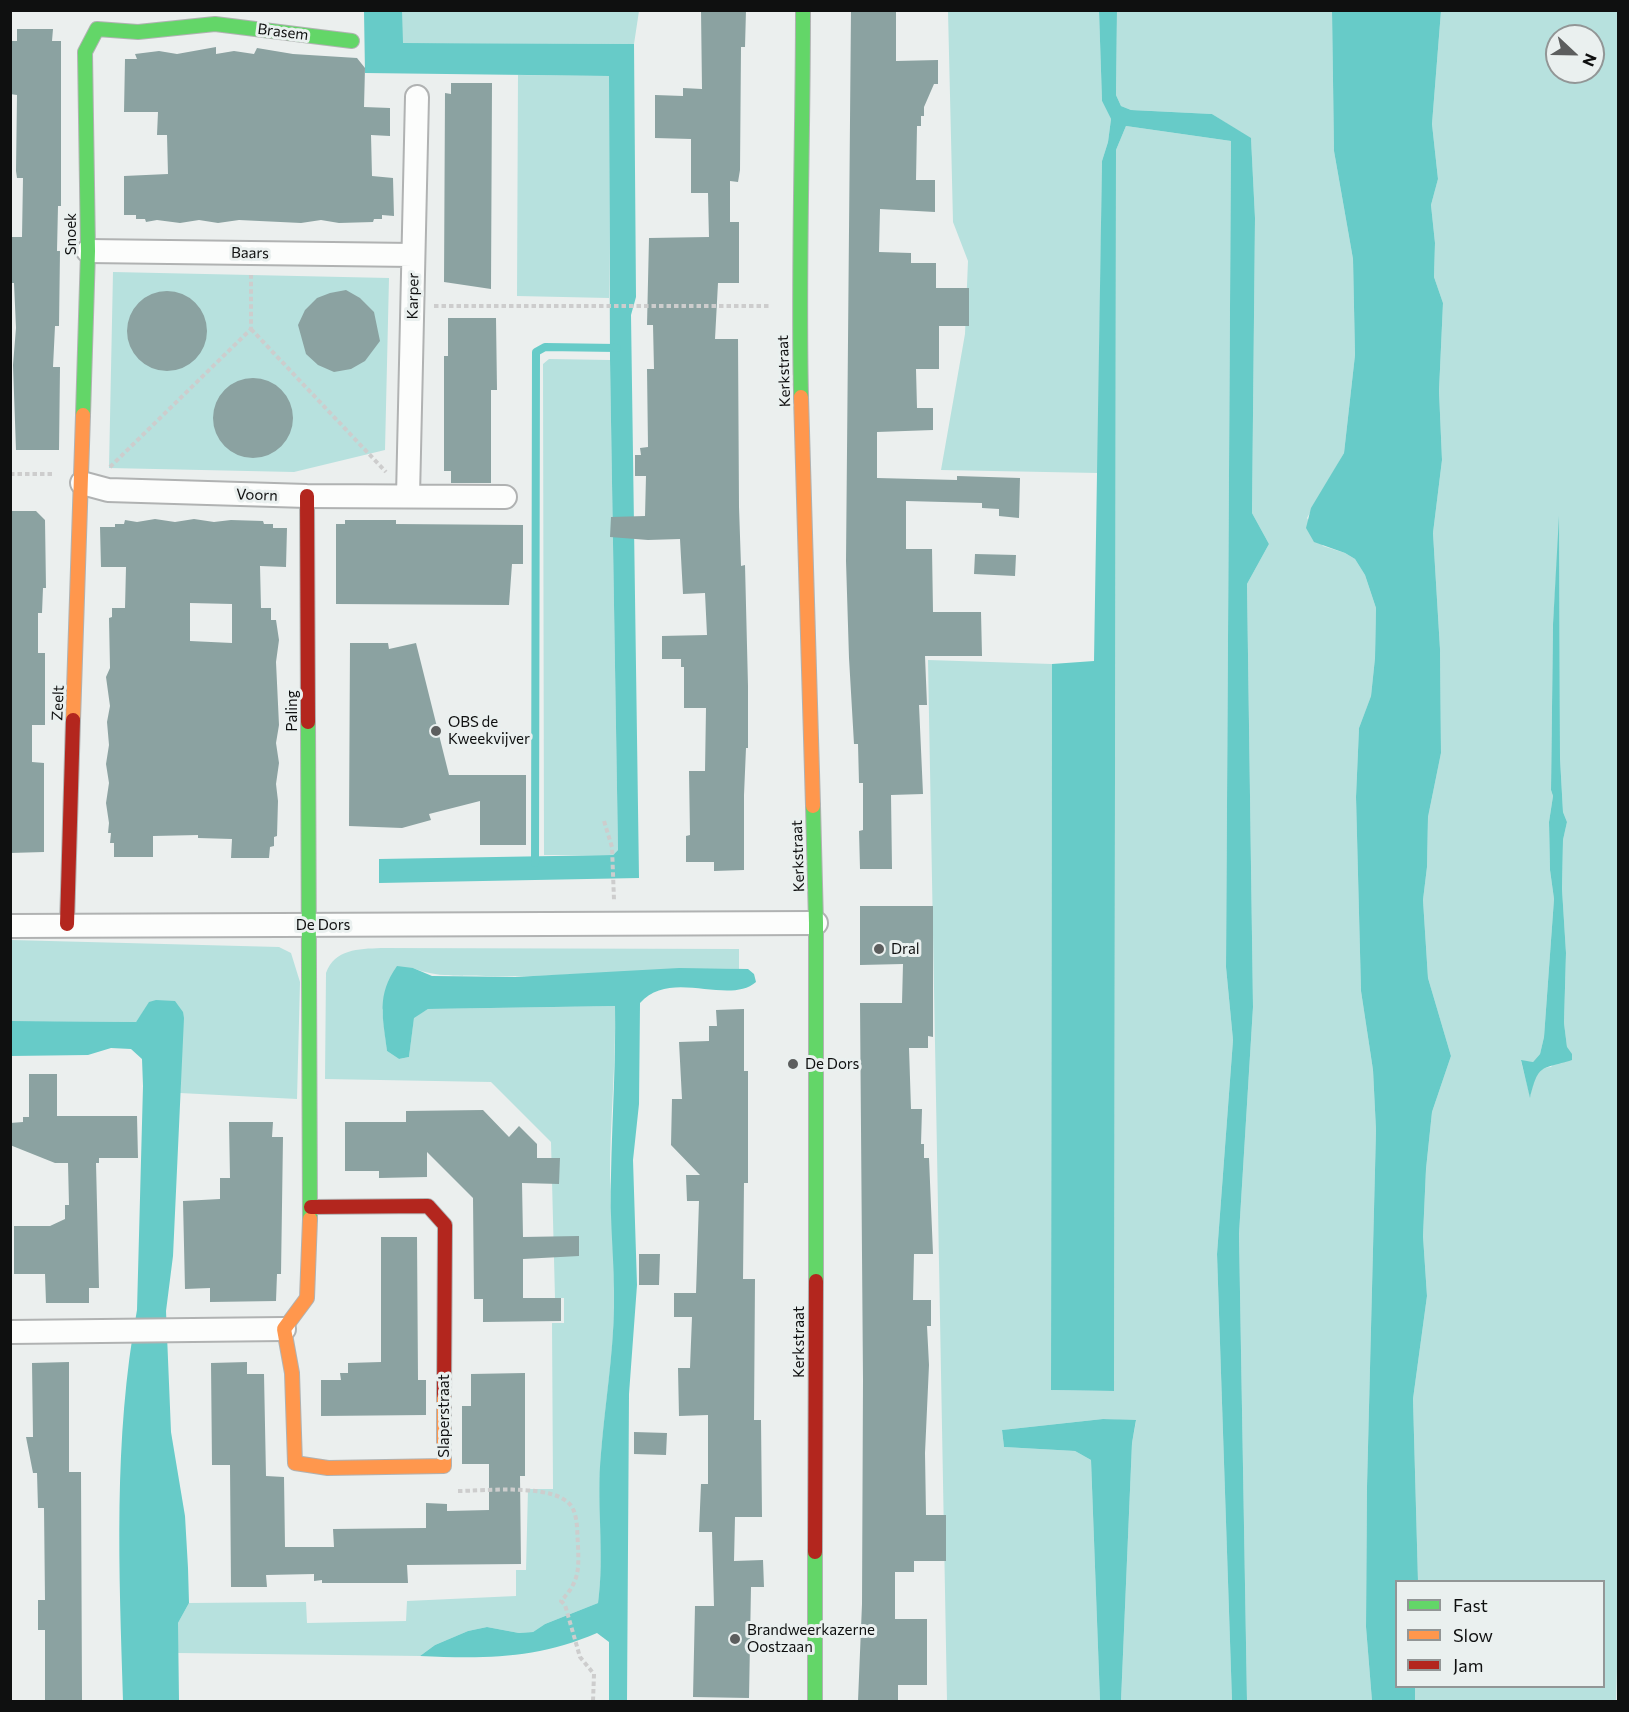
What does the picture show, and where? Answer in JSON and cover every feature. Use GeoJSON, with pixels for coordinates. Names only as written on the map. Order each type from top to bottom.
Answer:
{"type":"FeatureCollection","features":[{"type":"Feature","properties":{"kind":"street"},"geometry":{"type":"LineString","coordinates":[[138,32],[148,10]]}},
{"type":"Feature","properties":{"kind":"street","name":"Kerkstraat"},"geometry":{"type":"LineString","coordinates":[[803,10],[803,185],[799,306],[816,923],[815,1701]]}},
{"type":"Feature","properties":{"kind":"street","name":"Brasem"},"geometry":{"type":"LineString","coordinates":[[138,32],[216,17],[352,41]]}},
{"type":"Feature","properties":{"kind":"street","name":"Snoek"},"geometry":{"type":"LineString","coordinates":[[82,483],[88,251],[85,52],[97,29],[138,32]]}},
{"type":"Feature","properties":{"kind":"street","name":"Karper"},"geometry":{"type":"LineString","coordinates":[[408,496],[417,97]]}},
{"type":"Feature","properties":{"kind":"street","name":"Baars"},"geometry":{"type":"LineString","coordinates":[[88,251],[413,255]]}},
{"type":"Feature","properties":{"kind":"street","name":"Voorn"},"geometry":{"type":"LineString","coordinates":[[82,483],[108,490],[307,496],[505,497]]}},
{"type":"Feature","properties":{"kind":"street","name":"Zeelt"},"geometry":{"type":"LineString","coordinates":[[67,924],[82,483]]}},
{"type":"Feature","properties":{"kind":"street","name":"Paling"},"geometry":{"type":"LineString","coordinates":[[307,496],[309,925]]}},
{"type":"Feature","properties":{"kind":"street","name":"De Dors"},"geometry":{"type":"LineString","coordinates":[[10,926],[816,923]]}},
{"type":"Feature","properties":{"kind":"street"},"geometry":{"type":"LineString","coordinates":[[10,1332],[124,1330],[176,1332],[284,1329],[307,1298],[311,1207],[309,925]]}},
{"type":"Feature","properties":{"kind":"street","name":"Slaperstraat"},"geometry":{"type":"LineString","coordinates":[[284,1329],[292,1372],[295,1462],[328,1468],[444,1466],[445,1225],[428,1206],[311,1207]]}},
{"type":"Feature","properties":{"kind":"path"},"geometry":{"type":"LineString","coordinates":[[251,253],[251,329],[408,496]]}},
{"type":"Feature","properties":{"kind":"path"},"geometry":{"type":"LineString","coordinates":[[413,306],[799,306]]}},
{"type":"Feature","properties":{"kind":"path"},"geometry":{"type":"LineString","coordinates":[[10,474],[54,474],[82,483],[109,468],[251,329]]}},
{"type":"Feature","properties":{"kind":"path"},"geometry":{"type":"LineString","coordinates":[[604,821],[612,848],[615,884]]}},
{"type":"Feature","properties":{"kind":"path"},"geometry":{"type":"LineString","coordinates":[[444,1466],[450,1491],[544,1491],[561,1497],[572,1507],[577,1521],[579,1561],[575,1586],[561,1601],[565,1605],[580,1657],[594,1674],[593,1701]]}},
{"type":"Feature","properties":{"kind":"shaded area"},"geometry":{"type":"Polygon","coordinates":[[[402,11],[639,11],[634,44],[402,43],[402,11]]]}},
{"type":"Feature","properties":{"kind":"shaded area"},"geometry":{"type":"Polygon","coordinates":[[[948,11],[1099,11],[1102,101],[1111,119],[1108,142],[1102,161],[1098,473],[941,470],[965,334],[968,261],[953,222],[948,11]]]}},
{"type":"Feature","properties":{"kind":"shaded area"},"geometry":{"type":"Polygon","coordinates":[[[1117,11],[1332,11],[1334,151],[1353,259],[1355,355],[1344,453],[1307,518],[1323,546],[1355,559],[1365,575],[1376,608],[1375,658],[1371,696],[1359,728],[1356,797],[1361,991],[1373,1070],[1376,1130],[1367,1486],[1366,1627],[1372,1701],[1247,1701],[1239,1234],[1253,1007],[1247,584],[1269,544],[1252,513],[1255,218],[1251,139],[1212,114],[1131,110],[1121,106],[1116,95],[1117,11]]]}},
{"type":"Feature","properties":{"kind":"shaded area"},"geometry":{"type":"Polygon","coordinates":[[[1441,11],[1618,11],[1618,1637],[1616,1701],[1415,1702],[1415,1688],[1605,1688],[1605,1580],[1418,1580],[1413,1399],[1427,1296],[1423,1236],[1426,1169],[1432,1112],[1451,1056],[1428,978],[1423,900],[1427,867],[1428,817],[1441,753],[1440,649],[1433,533],[1442,460],[1439,391],[1443,303],[1434,277],[1435,243],[1431,205],[1438,179],[1432,124],[1441,11]],[[1559,533],[1553,624],[1551,790],[1553,796],[1549,822],[1550,870],[1554,899],[1544,1037],[1540,1054],[1533,1062],[1521,1061],[1530,1096],[1538,1072],[1551,1067],[1567,1047],[1564,1023],[1566,953],[1562,889],[1563,840],[1567,822],[1563,812],[1560,758],[1559,533]]]}},
{"type":"Feature","properties":{"kind":"shaded area"},"geometry":{"type":"Polygon","coordinates":[[[518,75],[609,76],[609,298],[517,296],[518,75]]]}},
{"type":"Feature","properties":{"kind":"shaded area"},"geometry":{"type":"Polygon","coordinates":[[[1126,126],[1231,141],[1226,967],[1233,1040],[1217,1254],[1232,1701],[1121,1701],[1132,1443],[1136,1421],[1103,1419],[1002,1430],[1004,1447],[1075,1451],[1091,1460],[1100,1701],[947,1701],[928,660],[1052,664],[1051,1390],[1114,1391],[1116,150],[1126,126]]]}},
{"type":"Feature","properties":{"kind":"shaded area"},"geometry":{"type":"Polygon","coordinates":[[[113,272],[389,278],[385,450],[294,472],[109,468],[113,272]]]}},
{"type":"Feature","properties":{"kind":"shaded area"},"geometry":{"type":"Polygon","coordinates":[[[549,359],[610,360],[618,850],[613,855],[544,855],[543,364],[549,359]]]}},
{"type":"Feature","properties":{"kind":"shaded area"},"geometry":{"type":"Polygon","coordinates":[[[11,940],[279,947],[291,953],[300,982],[297,1099],[180,1093],[181,1059],[150,1002],[136,1022],[11,1021],[11,940]]]}},
{"type":"Feature","properties":{"kind":"shaded area"},"geometry":{"type":"Polygon","coordinates":[[[381,948],[739,949],[739,969],[518,976],[449,975],[413,968],[382,1010],[387,1051],[399,1059],[409,1057],[414,1017],[428,1009],[615,1006],[610,1178],[614,1310],[611,1364],[601,1454],[601,1567],[598,1603],[545,1624],[533,1632],[519,1633],[487,1627],[468,1631],[435,1645],[420,1656],[178,1653],[178,1623],[189,1603],[306,1602],[307,1623],[406,1621],[407,1601],[516,1596],[516,1570],[526,1570],[528,1489],[553,1489],[552,1323],[564,1323],[564,1298],[555,1298],[551,1142],[491,1082],[325,1079],[326,973],[335,959],[341,955],[356,950],[381,948]]]}},
{"type":"Feature","properties":{"kind":"water"},"geometry":{"type":"Polygon","coordinates":[[[1117,10],[1116,95],[1121,106],[1131,110],[1212,114],[1251,138],[1255,218],[1252,513],[1269,544],[1247,584],[1253,1007],[1239,1234],[1247,1701],[1232,1701],[1217,1254],[1233,1040],[1226,967],[1231,141],[1126,126],[1116,150],[1114,1391],[1051,1390],[1052,664],[1094,661],[1102,161],[1108,142],[1111,119],[1102,101],[1099,11],[1117,10]]]}},
{"type":"Feature","properties":{"kind":"water"},"geometry":{"type":"Polygon","coordinates":[[[364,11],[402,11],[403,43],[634,44],[636,297],[631,315],[639,878],[379,883],[379,859],[613,855],[618,850],[610,360],[609,76],[365,73],[364,11]]]}},
{"type":"Feature","properties":{"kind":"water"},"geometry":{"type":"Polygon","coordinates":[[[1332,11],[1441,11],[1432,124],[1438,179],[1431,205],[1435,243],[1434,277],[1443,303],[1439,391],[1442,460],[1433,533],[1440,649],[1441,753],[1428,817],[1427,867],[1423,900],[1428,978],[1451,1056],[1432,1112],[1426,1169],[1423,1236],[1427,1296],[1413,1399],[1418,1580],[1395,1580],[1395,1688],[1415,1688],[1415,1701],[1372,1701],[1366,1627],[1367,1486],[1376,1130],[1373,1070],[1361,991],[1356,797],[1359,728],[1371,696],[1375,658],[1376,608],[1365,575],[1355,559],[1314,542],[1306,528],[1311,508],[1344,453],[1355,355],[1353,259],[1334,151],[1332,11]]]}},
{"type":"Feature","properties":{"kind":"water"},"geometry":{"type":"Polygon","coordinates":[[[1559,516],[1560,758],[1563,812],[1567,822],[1563,840],[1562,889],[1566,953],[1564,1023],[1567,1047],[1572,1054],[1572,1060],[1542,1070],[1536,1079],[1530,1098],[1521,1060],[1533,1062],[1540,1054],[1544,1037],[1554,899],[1550,870],[1549,822],[1553,796],[1551,790],[1553,624],[1559,516]]]}},
{"type":"Feature","properties":{"kind":"water"},"geometry":{"type":"Polygon","coordinates":[[[397,966],[413,968],[432,976],[515,977],[679,968],[748,969],[754,974],[756,982],[744,988],[715,990],[667,988],[653,993],[640,1003],[639,1104],[633,1160],[637,1285],[629,1394],[627,1701],[609,1701],[609,1642],[597,1633],[553,1648],[510,1655],[420,1656],[435,1645],[468,1631],[487,1627],[519,1633],[533,1632],[545,1624],[598,1603],[601,1566],[600,1472],[614,1308],[611,1192],[615,1006],[428,1009],[414,1018],[409,1057],[399,1059],[387,1051],[383,1017],[386,987],[397,966]]]}},
{"type":"Feature","properties":{"kind":"water"},"geometry":{"type":"Polygon","coordinates":[[[175,1001],[183,1012],[184,1018],[173,1256],[166,1311],[171,1432],[185,1516],[189,1603],[178,1623],[179,1701],[123,1701],[119,1555],[121,1456],[129,1359],[137,1310],[142,1059],[131,1049],[111,1048],[88,1055],[11,1056],[11,1021],[136,1022],[149,1002],[175,1001]]]}},
{"type":"Feature","properties":{"kind":"water"},"geometry":{"type":"Polygon","coordinates":[[[1103,1419],[1136,1420],[1132,1443],[1121,1701],[1100,1701],[1091,1460],[1075,1451],[1004,1447],[1002,1430],[1103,1419]]]}},
{"type":"Feature","properties":{"kind":"building"},"geometry":{"type":"Polygon","coordinates":[[[701,10],[746,10],[745,47],[741,47],[740,170],[738,182],[730,181],[730,222],[739,222],[739,283],[718,283],[715,339],[738,339],[739,507],[741,566],[745,565],[748,686],[744,870],[714,871],[714,862],[686,862],[686,836],[690,835],[689,771],[705,771],[706,708],[684,708],[684,667],[681,667],[681,659],[662,659],[662,636],[707,635],[705,593],[683,594],[680,539],[648,540],[610,537],[611,517],[645,516],[646,476],[635,476],[635,455],[641,455],[640,448],[648,447],[647,369],[654,369],[653,325],[647,325],[649,238],[709,237],[708,193],[691,193],[691,139],[655,138],[655,95],[683,96],[683,88],[702,89],[701,10]]]}},
{"type":"Feature","properties":{"kind":"building"},"geometry":{"type":"Polygon","coordinates":[[[851,10],[896,10],[896,61],[938,60],[938,84],[934,84],[924,107],[921,126],[917,126],[916,180],[935,180],[935,212],[880,209],[879,252],[911,253],[911,263],[936,263],[936,288],[969,288],[969,326],[939,326],[939,369],[916,369],[917,408],[933,408],[933,430],[877,432],[877,478],[957,480],[957,476],[1020,478],[1019,518],[999,516],[999,509],[982,508],[982,503],[906,501],[906,549],[932,549],[933,612],[981,612],[982,656],[925,656],[927,705],[919,705],[923,794],[891,795],[892,869],[860,869],[859,831],[863,830],[863,783],[859,783],[858,744],[854,744],[849,658],[846,561],[851,10]]]}},
{"type":"Feature","properties":{"kind":"building"},"geometry":{"type":"Polygon","coordinates":[[[17,29],[53,29],[52,41],[61,41],[61,206],[58,206],[57,251],[60,251],[59,326],[55,326],[53,367],[60,367],[59,450],[16,450],[13,365],[16,328],[14,283],[10,283],[10,237],[22,237],[23,178],[17,178],[16,171],[17,95],[10,94],[10,41],[17,41],[17,29]]]}},
{"type":"Feature","properties":{"kind":"building"},"geometry":{"type":"Polygon","coordinates":[[[216,47],[216,54],[234,51],[254,54],[257,48],[293,54],[357,58],[365,68],[364,107],[390,108],[390,136],[371,135],[372,176],[393,178],[394,216],[382,215],[382,219],[374,219],[373,222],[339,223],[321,220],[301,223],[239,220],[218,223],[199,220],[180,223],[157,220],[146,222],[145,219],[136,219],[136,215],[124,215],[124,176],[168,174],[167,135],[157,135],[158,112],[124,112],[125,59],[137,59],[135,54],[159,51],[177,54],[216,47]]]}},
{"type":"Feature","properties":{"kind":"building"},"geometry":{"type":"Polygon","coordinates":[[[451,83],[492,83],[491,289],[444,282],[445,93],[451,94],[451,83]]]}},
{"type":"Feature","properties":{"kind":"building"},"geometry":{"type":"Polygon","coordinates":[[[346,290],[360,298],[374,312],[380,341],[365,361],[351,369],[334,372],[318,365],[306,354],[298,325],[305,310],[317,298],[346,290]]]}},
{"type":"Feature","properties":{"kind":"building"},"geometry":{"type":"Polygon","coordinates":[[[167,291],[182,294],[195,303],[204,316],[207,331],[204,346],[195,359],[182,368],[167,371],[152,368],[139,359],[130,346],[127,331],[130,316],[139,303],[152,294],[167,291]]]}},
{"type":"Feature","properties":{"kind":"building"},"geometry":{"type":"Polygon","coordinates":[[[448,318],[496,318],[497,390],[491,390],[491,483],[451,483],[451,471],[444,471],[444,356],[448,356],[448,318]]]}},
{"type":"Feature","properties":{"kind":"building"},"geometry":{"type":"Polygon","coordinates":[[[253,378],[268,381],[281,390],[290,403],[293,418],[290,433],[281,446],[268,455],[253,458],[238,455],[225,446],[216,433],[213,418],[216,403],[225,390],[238,381],[253,378]]]}},
{"type":"Feature","properties":{"kind":"building"},"geometry":{"type":"Polygon","coordinates":[[[10,511],[36,511],[45,520],[46,588],[43,588],[42,613],[38,613],[38,653],[45,653],[45,725],[32,725],[32,762],[44,763],[44,852],[10,853],[10,511]]]}},
{"type":"Feature","properties":{"kind":"building"},"geometry":{"type":"Polygon","coordinates":[[[155,519],[175,522],[194,519],[214,522],[263,521],[264,524],[273,524],[273,528],[287,528],[286,567],[260,566],[261,608],[271,608],[271,620],[276,620],[279,640],[276,662],[279,725],[276,743],[279,763],[276,784],[277,836],[274,837],[274,846],[270,847],[269,858],[231,858],[232,839],[198,838],[198,835],[153,836],[153,857],[114,857],[114,843],[110,843],[111,833],[108,833],[106,803],[109,783],[106,764],[109,745],[107,722],[110,706],[106,677],[110,668],[109,618],[112,617],[112,608],[125,608],[126,567],[101,567],[100,527],[115,527],[115,524],[124,524],[125,520],[137,522],[155,519]],[[190,603],[190,641],[232,643],[232,604],[190,603]]]}},
{"type":"Feature","properties":{"kind":"building"},"geometry":{"type":"Polygon","coordinates":[[[345,520],[396,520],[396,524],[523,525],[523,564],[512,564],[509,605],[336,604],[336,524],[345,524],[345,520]]]}},
{"type":"Feature","properties":{"kind":"building"},"geometry":{"type":"Polygon","coordinates":[[[975,554],[1016,555],[1015,576],[974,574],[975,554]]]}},
{"type":"Feature","properties":{"kind":"building"},"geometry":{"type":"Polygon","coordinates":[[[350,643],[388,643],[389,649],[416,643],[449,775],[526,775],[526,845],[480,845],[480,801],[429,814],[431,820],[402,828],[349,826],[350,643]]]}},
{"type":"Feature","properties":{"kind":"building"},"geometry":{"type":"Polygon","coordinates":[[[860,906],[933,906],[933,1037],[928,1036],[928,1048],[909,1048],[911,1109],[922,1109],[921,1144],[924,1144],[924,1158],[929,1158],[933,1254],[914,1254],[913,1300],[931,1300],[931,1326],[927,1326],[929,1365],[925,1453],[926,1515],[946,1515],[946,1561],[914,1561],[914,1572],[895,1572],[895,1619],[927,1619],[927,1685],[898,1685],[898,1701],[858,1701],[862,1604],[863,1380],[860,1003],[902,1003],[903,964],[860,965],[860,906]]]}},
{"type":"Feature","properties":{"kind":"building"},"geometry":{"type":"Polygon","coordinates":[[[744,1009],[744,1071],[748,1071],[748,1183],[744,1183],[743,1279],[755,1279],[754,1420],[761,1420],[762,1517],[735,1517],[734,1561],[763,1560],[764,1587],[751,1587],[749,1698],[693,1697],[695,1606],[714,1606],[712,1532],[699,1532],[701,1484],[708,1484],[708,1415],[679,1416],[678,1368],[690,1368],[692,1317],[674,1317],[674,1293],[696,1293],[699,1201],[687,1201],[686,1175],[700,1175],[671,1145],[672,1099],[682,1099],[679,1042],[709,1041],[709,1026],[717,1026],[716,1010],[744,1009]]]}},
{"type":"Feature","properties":{"kind":"building"},"geometry":{"type":"Polygon","coordinates":[[[29,1074],[57,1074],[57,1116],[137,1116],[138,1158],[99,1158],[99,1163],[96,1163],[99,1288],[89,1288],[89,1303],[46,1303],[45,1274],[14,1274],[14,1226],[50,1226],[65,1219],[65,1205],[69,1205],[68,1163],[55,1163],[10,1145],[10,1123],[23,1122],[23,1117],[29,1117],[29,1074]]]}},
{"type":"Feature","properties":{"kind":"building"},"geometry":{"type":"Polygon","coordinates":[[[483,1110],[509,1137],[519,1126],[537,1144],[537,1158],[560,1158],[559,1184],[522,1183],[523,1237],[579,1236],[579,1256],[523,1259],[523,1298],[561,1298],[561,1321],[483,1322],[483,1299],[474,1299],[473,1198],[427,1152],[427,1177],[379,1178],[379,1171],[345,1171],[345,1122],[406,1122],[406,1111],[483,1110]]]}},
{"type":"Feature","properties":{"kind":"building"},"geometry":{"type":"Polygon","coordinates":[[[229,1122],[273,1122],[272,1137],[283,1137],[281,1274],[277,1274],[276,1301],[210,1302],[210,1288],[185,1289],[183,1201],[220,1199],[220,1178],[230,1178],[229,1122]]]}},
{"type":"Feature","properties":{"kind":"building"},"geometry":{"type":"Polygon","coordinates":[[[381,1237],[417,1237],[418,1380],[426,1380],[426,1415],[321,1416],[321,1380],[341,1380],[340,1373],[348,1373],[348,1363],[381,1362],[381,1237]]]}},
{"type":"Feature","properties":{"kind":"building"},"geometry":{"type":"Polygon","coordinates":[[[639,1254],[660,1254],[659,1285],[639,1285],[639,1254]]]}},
{"type":"Feature","properties":{"kind":"building"},"geometry":{"type":"Polygon","coordinates":[[[69,1362],[69,1472],[81,1472],[82,1701],[45,1701],[45,1630],[38,1630],[38,1600],[45,1600],[44,1508],[38,1508],[37,1473],[33,1473],[26,1437],[33,1437],[32,1363],[69,1362]]]}},
{"type":"Feature","properties":{"kind":"building"},"geometry":{"type":"Polygon","coordinates":[[[247,1362],[247,1374],[264,1374],[266,1476],[284,1477],[285,1547],[334,1547],[333,1529],[426,1528],[426,1503],[447,1504],[447,1511],[489,1510],[489,1464],[462,1464],[462,1406],[471,1406],[471,1374],[525,1373],[525,1476],[520,1476],[521,1564],[407,1565],[408,1583],[322,1583],[322,1580],[314,1581],[314,1574],[266,1575],[267,1587],[231,1587],[230,1465],[212,1465],[211,1363],[247,1362]]]}},
{"type":"Feature","properties":{"kind":"building"},"geometry":{"type":"Polygon","coordinates":[[[634,1432],[667,1433],[666,1455],[634,1454],[634,1432]]]}},
{"type":"Feature","properties":{"kind":"waterway"},"geometry":{"type":"LineString","coordinates":[[535,863],[536,352],[545,347],[617,348]]}},
{"type":"Feature","properties":{"kind":"traffic: fast"},"geometry":{"type":"LineString","coordinates":[[801,397],[803,10]]}},
{"type":"Feature","properties":{"kind":"traffic: fast"},"geometry":{"type":"LineString","coordinates":[[83,415],[88,251],[85,52],[97,29],[138,32],[215,24],[352,41]]}},
{"type":"Feature","properties":{"kind":"traffic: fast"},"geometry":{"type":"LineString","coordinates":[[308,722],[310,1219]]}},
{"type":"Feature","properties":{"kind":"traffic: fast"},"geometry":{"type":"LineString","coordinates":[[813,806],[816,923],[816,1281]]}},
{"type":"Feature","properties":{"kind":"traffic: fast"},"geometry":{"type":"LineString","coordinates":[[815,1552],[815,1702]]}},
{"type":"Feature","properties":{"kind":"traffic: slow"},"geometry":{"type":"LineString","coordinates":[[801,397],[813,806]]}},
{"type":"Feature","properties":{"kind":"traffic: slow"},"geometry":{"type":"LineString","coordinates":[[73,720],[83,415]]}},
{"type":"Feature","properties":{"kind":"traffic: slow"},"geometry":{"type":"LineString","coordinates":[[310,1219],[307,1298],[284,1329],[292,1373],[295,1463],[328,1468],[444,1466],[444,1394]]}},
{"type":"Feature","properties":{"kind":"traffic: jam"},"geometry":{"type":"LineString","coordinates":[[307,496],[308,722]]}},
{"type":"Feature","properties":{"kind":"traffic: jam"},"geometry":{"type":"LineString","coordinates":[[67,924],[73,720]]}},
{"type":"Feature","properties":{"kind":"traffic: jam"},"geometry":{"type":"LineString","coordinates":[[311,1207],[428,1206],[445,1225],[444,1394]]}},
{"type":"Feature","properties":{"kind":"traffic: jam"},"geometry":{"type":"LineString","coordinates":[[815,1552],[816,1281]]}},
{"type":"Feature","properties":{"kind":"place","name":"OBS de Kweekvijver"},"geometry":{"type":"Point","coordinates":[436,731]}},
{"type":"Feature","properties":{"kind":"place","name":"Dral"},"geometry":{"type":"Point","coordinates":[879,949]}},
{"type":"Feature","properties":{"kind":"place","name":"De Dors"},"geometry":{"type":"Point","coordinates":[793,1064]}},
{"type":"Feature","properties":{"kind":"place","name":"Brandweerkazerne Oostzaan"},"geometry":{"type":"Point","coordinates":[735,1639]}}]}
